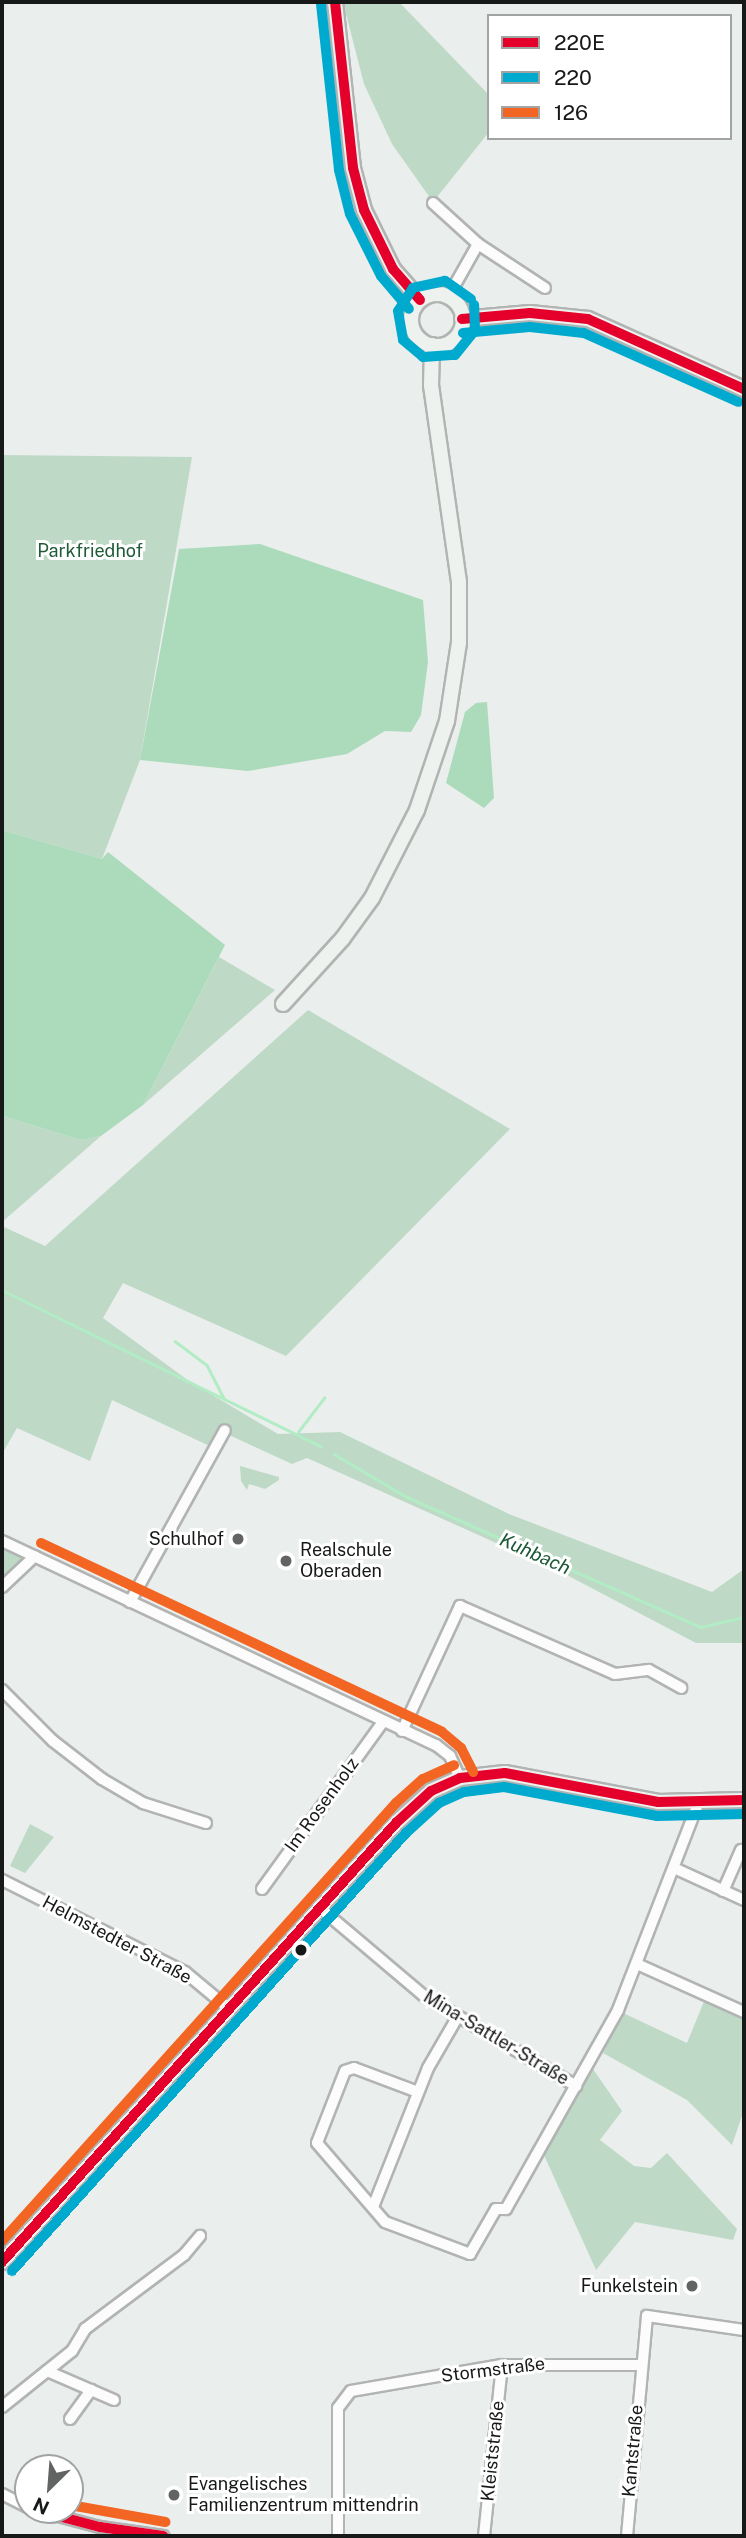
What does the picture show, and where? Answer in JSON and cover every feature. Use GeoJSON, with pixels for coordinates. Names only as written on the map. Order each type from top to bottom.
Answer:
{"type":"FeatureCollection","features":[{"type":"Feature","properties":{"kind":"main road"},"geometry":{"type":"LineString","coordinates":[[335,2],[353,168],[364,210],[393,269],[420,300]]}},
{"type":"Feature","properties":{"kind":"main road"},"geometry":{"type":"LineString","coordinates":[[437,294],[448,297],[457,304],[462,319],[453,339],[432,345],[418,338],[411,324],[420,300],[437,294]]}},
{"type":"Feature","properties":{"kind":"main road"},"geometry":{"type":"LineString","coordinates":[[462,319],[530,313],[588,319],[744,389]]}},
{"type":"Feature","properties":{"kind":"main road"},"geometry":{"type":"LineString","coordinates":[[282,1004],[335,947],[372,898],[417,810],[447,721],[458,656],[459,582],[431,386],[432,345]]}},
{"type":"Feature","properties":{"kind":"main road"},"geometry":{"type":"LineString","coordinates":[[2,2262],[228,2008],[417,1802],[460,1778],[514,1773],[658,1802],[698,1804],[744,1800]]}},
{"type":"Feature","properties":{"kind":"street"},"geometry":{"type":"LineString","coordinates":[[433,203],[478,244],[545,288]]}},
{"type":"Feature","properties":{"kind":"street"},"geometry":{"type":"LineString","coordinates":[[448,297],[478,244]]}},
{"type":"Feature","properties":{"kind":"street"},"geometry":{"type":"LineString","coordinates":[[131,1602],[225,1430]]}},
{"type":"Feature","properties":{"kind":"street"},"geometry":{"type":"LineString","coordinates":[[2,1541],[443,1749],[460,1778]]}},
{"type":"Feature","properties":{"kind":"street"},"geometry":{"type":"LineString","coordinates":[[2,1587],[35,1556]]}},
{"type":"Feature","properties":{"kind":"street"},"geometry":{"type":"LineString","coordinates":[[402,1731],[460,1606],[615,1674],[649,1670],[681,1688]]}},
{"type":"Feature","properties":{"kind":"street"},"geometry":{"type":"LineString","coordinates":[[2,1690],[53,1741],[102,1779],[143,1803],[206,1823]]}},
{"type":"Feature","properties":{"kind":"street","name":"Im Rosenholz"},"geometry":{"type":"LineString","coordinates":[[262,1889],[383,1722]]}},
{"type":"Feature","properties":{"kind":"street"},"geometry":{"type":"LineString","coordinates":[[418,2092],[354,2068],[345,2071],[317,2143],[385,2222],[470,2254],[496,2209],[506,2209],[576,2086],[637,1964],[698,1804]]}},
{"type":"Feature","properties":{"kind":"street"},"geometry":{"type":"LineString","coordinates":[[723,1891],[741,1850]]}},
{"type":"Feature","properties":{"kind":"street"},"geometry":{"type":"LineString","coordinates":[[674,1868],[744,1900]]}},
{"type":"Feature","properties":{"kind":"street","name":"Helmstedter Straße"},"geometry":{"type":"LineString","coordinates":[[2,1880],[185,1972],[228,2008]]}},
{"type":"Feature","properties":{"kind":"street","name":"Mina-Sattler-Straße"},"geometry":{"type":"LineString","coordinates":[[320,1908],[395,1973],[457,2018],[576,2086]]}},
{"type":"Feature","properties":{"kind":"street"},"geometry":{"type":"LineString","coordinates":[[637,1964],[744,2012]]}},
{"type":"Feature","properties":{"kind":"street"},"geometry":{"type":"LineString","coordinates":[[373,2207],[418,2092],[457,2018]]}},
{"type":"Feature","properties":{"kind":"street"},"geometry":{"type":"LineString","coordinates":[[2,2407],[72,2351],[85,2329],[184,2255],[200,2236]]}},
{"type":"Feature","properties":{"kind":"street"},"geometry":{"type":"LineString","coordinates":[[640,2365],[647,2316],[744,2330]]}},
{"type":"Feature","properties":{"kind":"street","name":"Stormstraße"},"geometry":{"type":"LineString","coordinates":[[338,2536],[338,2408],[342,2398],[351,2391],[502,2365],[640,2365]]}},
{"type":"Feature","properties":{"kind":"street","name":"Kleiststraße"},"geometry":{"type":"LineString","coordinates":[[484,2536],[502,2365]]}},
{"type":"Feature","properties":{"kind":"street","name":"Kantstraße"},"geometry":{"type":"LineString","coordinates":[[626,2536],[640,2365]]}},
{"type":"Feature","properties":{"kind":"street"},"geometry":{"type":"LineString","coordinates":[[47,2371],[114,2400]]}},
{"type":"Feature","properties":{"kind":"street"},"geometry":{"type":"LineString","coordinates":[[69,2419],[91,2390]]}},
{"type":"Feature","properties":{"kind":"street"},"geometry":{"type":"LineString","coordinates":[[76,2524],[99,2532],[163,2536]]}},
{"type":"Feature","properties":{"kind":"green space"},"geometry":{"type":"Polygon","coordinates":[[[343,2],[399,2],[487,93],[487,134],[433,202],[392,144],[364,84],[343,2]]]}},
{"type":"Feature","properties":{"kind":"green space","name":"Parkfriedhof"},"geometry":{"type":"Polygon","coordinates":[[[2,455],[192,457],[140,760],[102,859],[2,830],[2,455]]]}},
{"type":"Feature","properties":{"kind":"green space"},"geometry":{"type":"Polygon","coordinates":[[[260,544],[423,600],[428,662],[421,715],[411,732],[385,731],[347,754],[248,771],[140,760],[179,549],[260,544]]]}},
{"type":"Feature","properties":{"kind":"green space"},"geometry":{"type":"Polygon","coordinates":[[[487,702],[494,798],[484,808],[446,783],[465,712],[476,703],[487,702]]]}},
{"type":"Feature","properties":{"kind":"green space"},"geometry":{"type":"Polygon","coordinates":[[[2,830],[102,859],[108,852],[225,945],[143,1105],[101,1136],[81,1140],[2,1116],[2,830]]]}},
{"type":"Feature","properties":{"kind":"green space"},"geometry":{"type":"Polygon","coordinates":[[[219,957],[275,990],[143,1105],[219,957]]]}},
{"type":"Feature","properties":{"kind":"green space"},"geometry":{"type":"Polygon","coordinates":[[[308,1010],[510,1129],[286,1356],[123,1283],[103,1318],[189,1381],[278,1434],[340,1432],[509,1514],[712,1592],[744,1569],[744,1643],[696,1643],[563,1573],[307,1458],[292,1464],[227,1434],[218,1450],[112,1400],[90,1461],[17,1428],[2,1454],[2,1226],[45,1246],[308,1010]]]}},
{"type":"Feature","properties":{"kind":"green space"},"geometry":{"type":"Polygon","coordinates":[[[2,1116],[81,1140],[101,1136],[2,1222],[2,1116]]]}},
{"type":"Feature","properties":{"kind":"green space"},"geometry":{"type":"Polygon","coordinates":[[[240,1466],[279,1477],[279,1480],[265,1489],[249,1484],[247,1490],[241,1481],[240,1466]]]}},
{"type":"Feature","properties":{"kind":"green space"},"geometry":{"type":"Polygon","coordinates":[[[2,1548],[25,1560],[2,1581],[2,1548]]]}},
{"type":"Feature","properties":{"kind":"green space"},"geometry":{"type":"Polygon","coordinates":[[[30,1824],[54,1837],[25,1873],[10,1866],[30,1824]]]}},
{"type":"Feature","properties":{"kind":"green space"},"geometry":{"type":"Polygon","coordinates":[[[705,1999],[744,2017],[744,2110],[732,2145],[687,2100],[603,2053],[623,2013],[687,2043],[705,1999]]]}},
{"type":"Feature","properties":{"kind":"green space"},"geometry":{"type":"Polygon","coordinates":[[[593,2069],[622,2111],[600,2140],[634,2166],[651,2168],[667,2153],[737,2229],[733,2240],[635,2222],[596,2270],[543,2153],[593,2069]]]}},
{"type":"Feature","properties":{"kind":"waterway","name":"Kuhbach"},"geometry":{"type":"LineString","coordinates":[[2,1290],[321,1446]]}},
{"type":"Feature","properties":{"kind":"waterway","name":"Kuhbach"},"geometry":{"type":"LineString","coordinates":[[175,1341],[207,1365],[224,1398]]}},
{"type":"Feature","properties":{"kind":"waterway","name":"Kuhbach"},"geometry":{"type":"LineString","coordinates":[[298,1432],[324,1398]]}},
{"type":"Feature","properties":{"kind":"waterway","name":"Kuhbach"},"geometry":{"type":"LineString","coordinates":[[334,1454],[407,1497],[701,1627],[744,1617]]}},
{"type":"Feature","properties":{"kind":"transit line","name":"220E"},"geometry":{"type":"LineString","coordinates":[[335,2],[353,168],[364,210],[393,269],[420,300]]}},
{"type":"Feature","properties":{"kind":"transit line","name":"220"},"geometry":{"type":"LineString","coordinates":[[321,4],[339,170],[350,214],[381,276],[409,309]]}},
{"type":"Feature","properties":{"kind":"transit line","name":"220"},"geometry":{"type":"LineString","coordinates":[[471,299],[445,281],[413,288],[398,311],[403,340],[423,357],[455,355],[475,330],[474,305]]}},
{"type":"Feature","properties":{"kind":"transit line","name":"220E"},"geometry":{"type":"LineString","coordinates":[[462,319],[530,313],[588,319],[744,389]]}},
{"type":"Feature","properties":{"kind":"transit line","name":"220"},"geometry":{"type":"LineString","coordinates":[[463,333],[530,327],[584,333],[738,402]]}},
{"type":"Feature","properties":{"kind":"transit line","name":"126"},"geometry":{"type":"LineString","coordinates":[[41,1543],[442,1732],[461,1748],[473,1772]]}},
{"type":"Feature","properties":{"kind":"transit line","name":"126"},"geometry":{"type":"LineString","coordinates":[[2,2241],[396,1803],[423,1779],[454,1765]]}},
{"type":"Feature","properties":{"kind":"transit line","name":"220E"},"geometry":{"type":"LineString","coordinates":[[2,2262],[396,1823],[431,1791],[460,1778],[505,1773],[658,1802],[744,1800]]}},
{"type":"Feature","properties":{"kind":"transit line","name":"220"},"geometry":{"type":"LineString","coordinates":[[12,2271],[406,1833],[439,1803],[464,1792],[504,1787],[657,1816],[744,1814]]}},
{"type":"Feature","properties":{"kind":"transit line","name":"126"},"geometry":{"type":"LineString","coordinates":[[84,2508],[165,2522]]}},
{"type":"Feature","properties":{"kind":"transit line","name":"220E"},"geometry":{"type":"LineString","coordinates":[[84,2523],[163,2536]]}},
{"type":"Feature","properties":{"kind":"place","name":"Schulhof"},"geometry":{"type":"Point","coordinates":[238,1539]}},
{"type":"Feature","properties":{"kind":"place","name":"Realschule Oberaden"},"geometry":{"type":"Point","coordinates":[286,1561]}},
{"type":"Feature","properties":{"kind":"place","name":"Funkelstein"},"geometry":{"type":"Point","coordinates":[692,2286]}},
{"type":"Feature","properties":{"kind":"place","name":"Evangelisches Familienzentrum mittendrin"},"geometry":{"type":"Point","coordinates":[174,2495]}}]}
